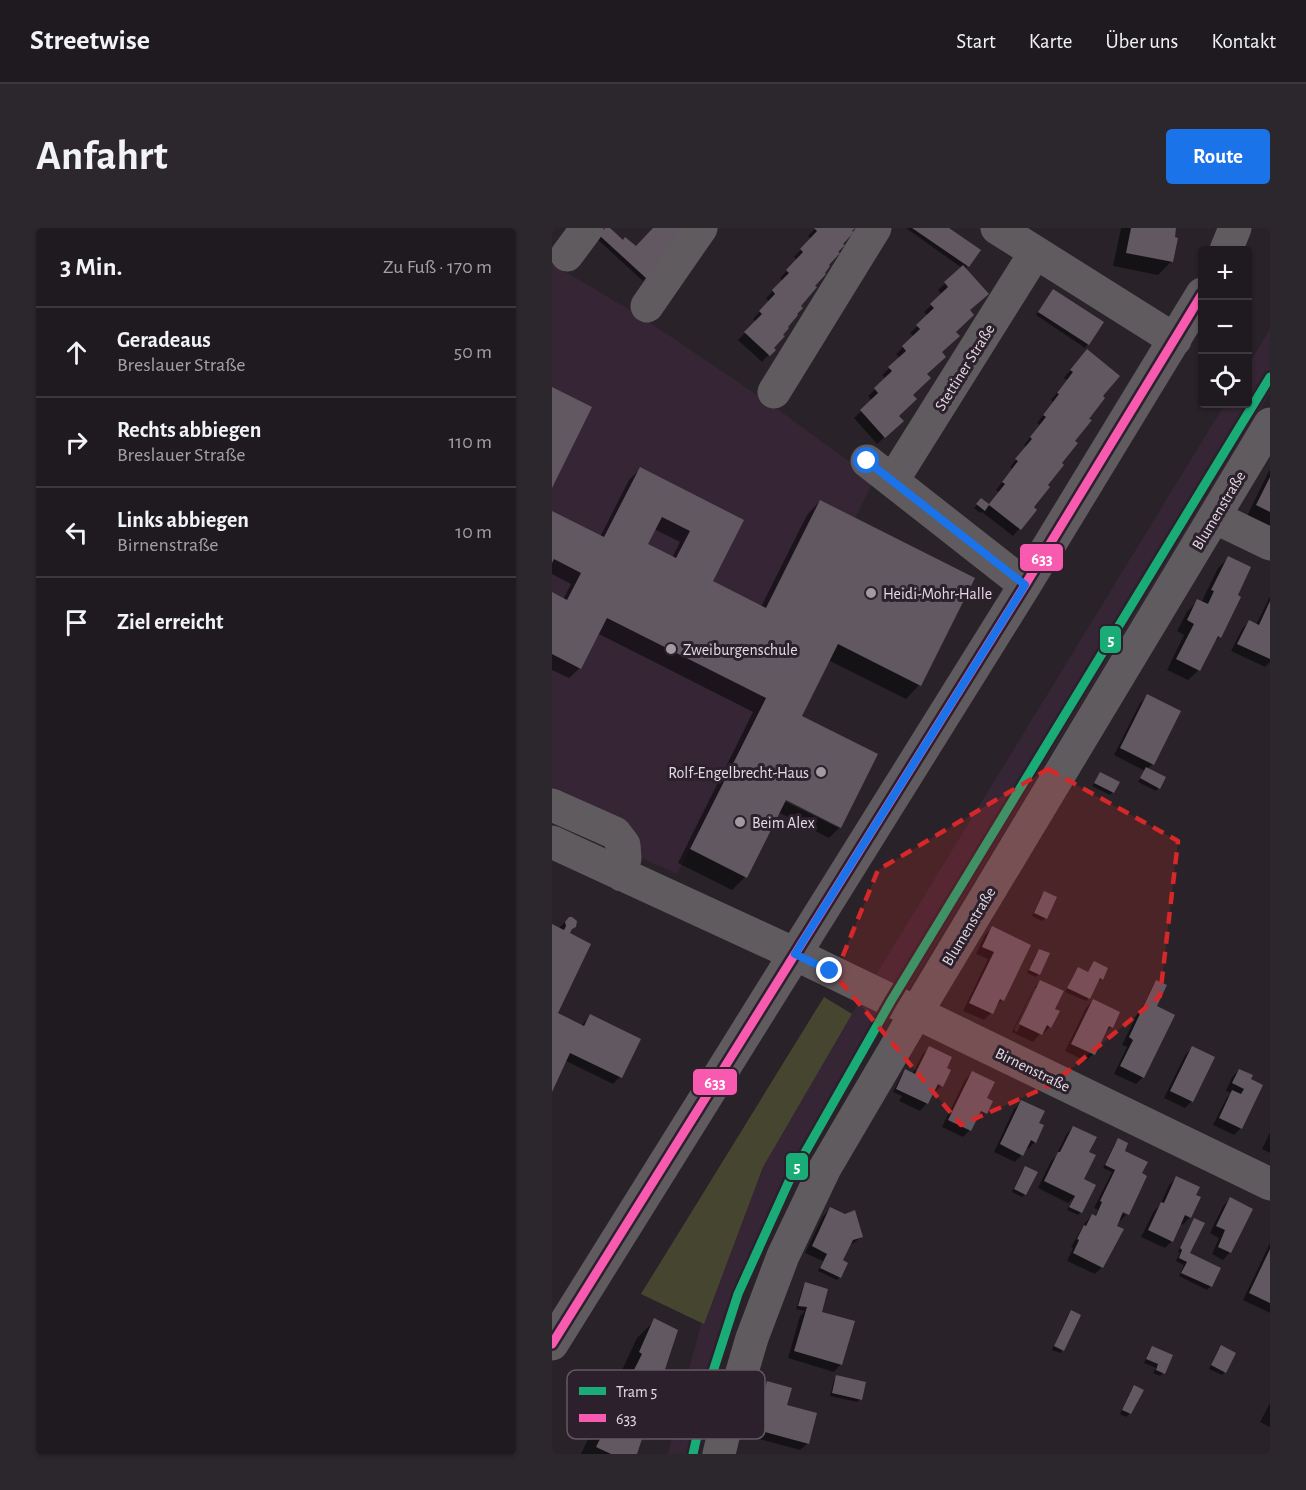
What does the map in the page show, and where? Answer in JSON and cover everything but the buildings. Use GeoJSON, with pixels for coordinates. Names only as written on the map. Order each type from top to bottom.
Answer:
{"type":"FeatureCollection","features":[{"type":"Feature","properties":{"kind":"street"},"geometry":{"type":"LineString","coordinates":[[567,255],[587,228]]}},
{"type":"Feature","properties":{"kind":"street"},"geometry":{"type":"LineString","coordinates":[[647,306],[700,228]]}},
{"type":"Feature","properties":{"kind":"street"},"geometry":{"type":"LineString","coordinates":[[774,392],[875,228]]}},
{"type":"Feature","properties":{"kind":"street"},"geometry":{"type":"LineString","coordinates":[[997,228],[1175,340]]}},
{"type":"Feature","properties":{"kind":"street"},"geometry":{"type":"LineString","coordinates":[[1228,246],[1236,228]]}},
{"type":"Feature","properties":{"kind":"street","name":"Stettiner Straße"},"geometry":{"type":"LineString","coordinates":[[893,480],[1035,253]]}},
{"type":"Feature","properties":{"kind":"street"},"geometry":{"type":"LineString","coordinates":[[552,1344],[1025,585],[1199,300]]}},
{"type":"Feature","properties":{"kind":"street","name":"Blumenstraße"},"geometry":{"type":"LineString","coordinates":[[743,1370],[752,1338],[783,1256],[825,1168],[1270,424]]}},
{"type":"Feature","properties":{"kind":"street"},"geometry":{"type":"LineString","coordinates":[[867,461],[1025,585]]}},
{"type":"Feature","properties":{"kind":"street"},"geometry":{"type":"LineString","coordinates":[[1214,517],[1270,544]]}},
{"type":"Feature","properties":{"kind":"street"},"geometry":{"type":"LineString","coordinates":[[552,805],[615,833],[624,844],[625,858],[622,875]]}},
{"type":"Feature","properties":{"kind":"street","name":"Birnenstraße"},"geometry":{"type":"LineString","coordinates":[[552,842],[795,954],[1270,1184]]}},
{"type":"Feature","properties":{"kind":"street","name":"Blumenstraße"},"geometry":{"type":"LineString","coordinates":[[719,1454],[723,1439]]}},
{"type":"Feature","properties":{"kind":"highlighted area"},"geometry":{"type":"Polygon","coordinates":[[[1048,769],[1178,841],[1160,996],[1051,1085],[961,1125],[835,975],[878,870],[1048,769]]]}},
{"type":"Feature","properties":{"kind":"shaded area","name":"Zweiburgenschule"},"geometry":{"type":"Polygon","coordinates":[[[552,264],[640,316],[769,403],[874,480],[677,874],[552,817],[552,264]]]}},
{"type":"Feature","properties":{"kind":"shaded area"},"geometry":{"type":"Polygon","coordinates":[[[1270,329],[1270,393],[872,1048],[795,1182],[745,1293],[720,1370],[689,1370],[701,1325],[763,1167],[852,1014],[1223,408],[1252,408],[1252,359],[1270,329]]]}},
{"type":"Feature","properties":{"kind":"shaded area"},"geometry":{"type":"Polygon","coordinates":[[[672,1439],[703,1439],[700,1454],[668,1454],[672,1439]]]}},
{"type":"Feature","properties":{"kind":"green space"},"geometry":{"type":"Polygon","coordinates":[[[824,997],[852,1014],[763,1167],[704,1324],[641,1294],[824,997]]]}},
{"type":"Feature","properties":{"kind":"tram line","name":"5"},"geometry":{"type":"LineString","coordinates":[[713,1370],[738,1294],[790,1179],[891,1001],[1270,377]]}},
{"type":"Feature","properties":{"kind":"tram line","name":"5"},"geometry":{"type":"LineString","coordinates":[[693,1454],[696,1439]]}},
{"type":"Feature","properties":{"kind":"transit line","name":"633"},"geometry":{"type":"LineString","coordinates":[[552,1344],[1025,585],[1198,300]]}},
{"type":"Feature","properties":{"kind":"place","name":"Heidi-Mohr-Halle"},"geometry":{"type":"Point","coordinates":[871,593]}},
{"type":"Feature","properties":{"kind":"place","name":"Zweiburgenschule"},"geometry":{"type":"Point","coordinates":[671,649]}},
{"type":"Feature","properties":{"kind":"place","name":"Rolf-Engelbrecht-Haus"},"geometry":{"type":"Point","coordinates":[821,772]}},
{"type":"Feature","properties":{"kind":"place","name":"Beim Alex"},"geometry":{"type":"Point","coordinates":[740,822]}},
{"type":"Feature","properties":{"kind":"route"},"geometry":{"type":"LineString","coordinates":[[830,971],[795,954],[1025,585],[867,461]]}}]}
